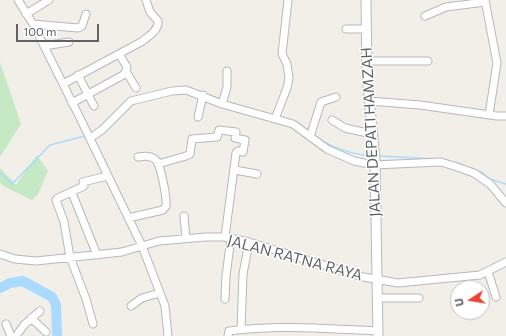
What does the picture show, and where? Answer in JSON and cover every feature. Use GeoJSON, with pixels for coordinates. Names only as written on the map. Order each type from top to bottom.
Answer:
{"type":"FeatureCollection","features":[{"type":"Feature","properties":{"kind":"main road","name":"JALAN DEPATI HAMZAH"},"geometry":{"type":"LineString","coordinates":[[366,0],[366,61],[374,165],[378,334]]}},
{"type":"Feature","properties":{"kind":"street"},"geometry":{"type":"LineString","coordinates":[[18,0],[33,24],[142,246],[167,316],[168,336]]}},
{"type":"Feature","properties":{"kind":"street"},"geometry":{"type":"LineString","coordinates":[[26,14],[49,0]]}},
{"type":"Feature","properties":{"kind":"street"},"geometry":{"type":"LineString","coordinates":[[63,84],[145,40],[158,27],[158,20],[150,12],[146,0]]}},
{"type":"Feature","properties":{"kind":"street"},"geometry":{"type":"LineString","coordinates":[[277,116],[289,78],[287,64],[282,54],[288,0]]}},
{"type":"Feature","properties":{"kind":"street"},"geometry":{"type":"LineString","coordinates":[[425,16],[446,7],[485,1],[496,63],[489,115]]}},
{"type":"Feature","properties":{"kind":"street"},"geometry":{"type":"LineString","coordinates":[[33,24],[78,28],[82,26],[86,14]]}},
{"type":"Feature","properties":{"kind":"street"},"geometry":{"type":"LineString","coordinates":[[346,30],[366,29]]}},
{"type":"Feature","properties":{"kind":"street"},"geometry":{"type":"LineString","coordinates":[[44,46],[70,42]]}},
{"type":"Feature","properties":{"kind":"street"},"geometry":{"type":"LineString","coordinates":[[119,54],[125,63],[127,73],[136,88]]}},
{"type":"Feature","properties":{"kind":"street"},"geometry":{"type":"LineString","coordinates":[[366,61],[428,62]]}},
{"type":"Feature","properties":{"kind":"street"},"geometry":{"type":"LineString","coordinates":[[224,100],[227,71]]}},
{"type":"Feature","properties":{"kind":"street"},"geometry":{"type":"LineString","coordinates":[[72,103],[127,73]]}},
{"type":"Feature","properties":{"kind":"street"},"geometry":{"type":"LineString","coordinates":[[78,75],[94,106]]}},
{"type":"Feature","properties":{"kind":"street"},"geometry":{"type":"LineString","coordinates":[[88,135],[102,130],[134,100],[181,90],[191,91],[203,96],[224,100],[277,116],[312,134],[344,157],[354,161],[374,165],[441,162],[474,173],[490,184],[506,202]]}},
{"type":"Feature","properties":{"kind":"street"},"geometry":{"type":"LineString","coordinates":[[198,117],[203,96]]}},
{"type":"Feature","properties":{"kind":"street"},"geometry":{"type":"LineString","coordinates":[[312,134],[321,102],[336,97]]}},
{"type":"Feature","properties":{"kind":"street"},"geometry":{"type":"LineString","coordinates":[[369,101],[420,105],[506,116]]}},
{"type":"Feature","properties":{"kind":"street"},"geometry":{"type":"LineString","coordinates":[[332,120],[345,128],[372,134]]}},
{"type":"Feature","properties":{"kind":"street"},"geometry":{"type":"LineString","coordinates":[[158,164],[190,154],[192,139],[217,137],[219,130],[236,132],[236,138],[245,140],[243,152],[238,151],[236,153],[228,238],[225,299]]}},
{"type":"Feature","properties":{"kind":"street"},"geometry":{"type":"LineString","coordinates":[[128,218],[163,210],[166,206],[158,164],[155,160],[146,156],[138,157]]}},
{"type":"Feature","properties":{"kind":"street"},"geometry":{"type":"LineString","coordinates":[[235,170],[257,174]]}},
{"type":"Feature","properties":{"kind":"street"},"geometry":{"type":"LineString","coordinates":[[94,324],[70,257],[64,222],[56,200],[84,186],[83,182],[107,176]]}},
{"type":"Feature","properties":{"kind":"street"},"geometry":{"type":"LineString","coordinates":[[72,193],[97,254]]}},
{"type":"Feature","properties":{"kind":"street"},"geometry":{"type":"LineString","coordinates":[[184,216],[186,238]]}},
{"type":"Feature","properties":{"kind":"street","name":"JALAN RATNA RAYA"},"geometry":{"type":"LineString","coordinates":[[0,254],[29,261],[122,252],[159,242],[186,238],[228,238],[249,242],[363,277],[398,282],[417,282],[475,275],[488,272],[506,262]]}},
{"type":"Feature","properties":{"kind":"street"},"geometry":{"type":"LineString","coordinates":[[241,329],[243,274],[249,242]]}},
{"type":"Feature","properties":{"kind":"street"},"geometry":{"type":"LineString","coordinates":[[488,272],[496,297]]}},
{"type":"Feature","properties":{"kind":"street"},"geometry":{"type":"LineString","coordinates":[[131,306],[142,298],[160,293]]}},
{"type":"Feature","properties":{"kind":"street"},"geometry":{"type":"LineString","coordinates":[[377,298],[419,298]]}},
{"type":"Feature","properties":{"kind":"street"},"geometry":{"type":"LineString","coordinates":[[16,336],[31,318],[40,311]]}},
{"type":"Feature","properties":{"kind":"street"},"geometry":{"type":"LineString","coordinates":[[31,318],[46,332]]}},
{"type":"Feature","properties":{"kind":"street"},"geometry":{"type":"LineString","coordinates":[[6,324],[10,336]]}},
{"type":"Feature","properties":{"kind":"street"},"geometry":{"type":"LineString","coordinates":[[228,336],[230,331],[241,329],[309,328],[378,334]]}},
{"type":"Feature","properties":{"kind":"green space"},"geometry":{"type":"Polygon","coordinates":[[[0,62],[21,124],[0,157],[0,62]]]}},
{"type":"Feature","properties":{"kind":"green space"},"geometry":{"type":"Polygon","coordinates":[[[37,155],[48,171],[38,194],[32,200],[3,186],[0,183],[0,168],[16,185],[37,155]]]}},
{"type":"Feature","properties":{"kind":"waterway"},"geometry":{"type":"LineString","coordinates":[[192,89],[220,99]]}},
{"type":"Feature","properties":{"kind":"waterway"},"geometry":{"type":"LineString","coordinates":[[0,173],[12,184],[50,145],[85,136]]}},
{"type":"Feature","properties":{"kind":"waterway"},"geometry":{"type":"LineString","coordinates":[[315,136],[340,149],[369,156]]}},
{"type":"Feature","properties":{"kind":"waterway"},"geometry":{"type":"LineString","coordinates":[[380,156],[434,159]]}},
{"type":"Feature","properties":{"kind":"waterway"},"geometry":{"type":"LineString","coordinates":[[451,162],[481,172],[490,179],[506,184]]}},
{"type":"Feature","properties":{"kind":"waterway"},"geometry":{"type":"LineString","coordinates":[[0,288],[10,283],[23,281],[52,297],[56,305],[57,336]]}}]}
